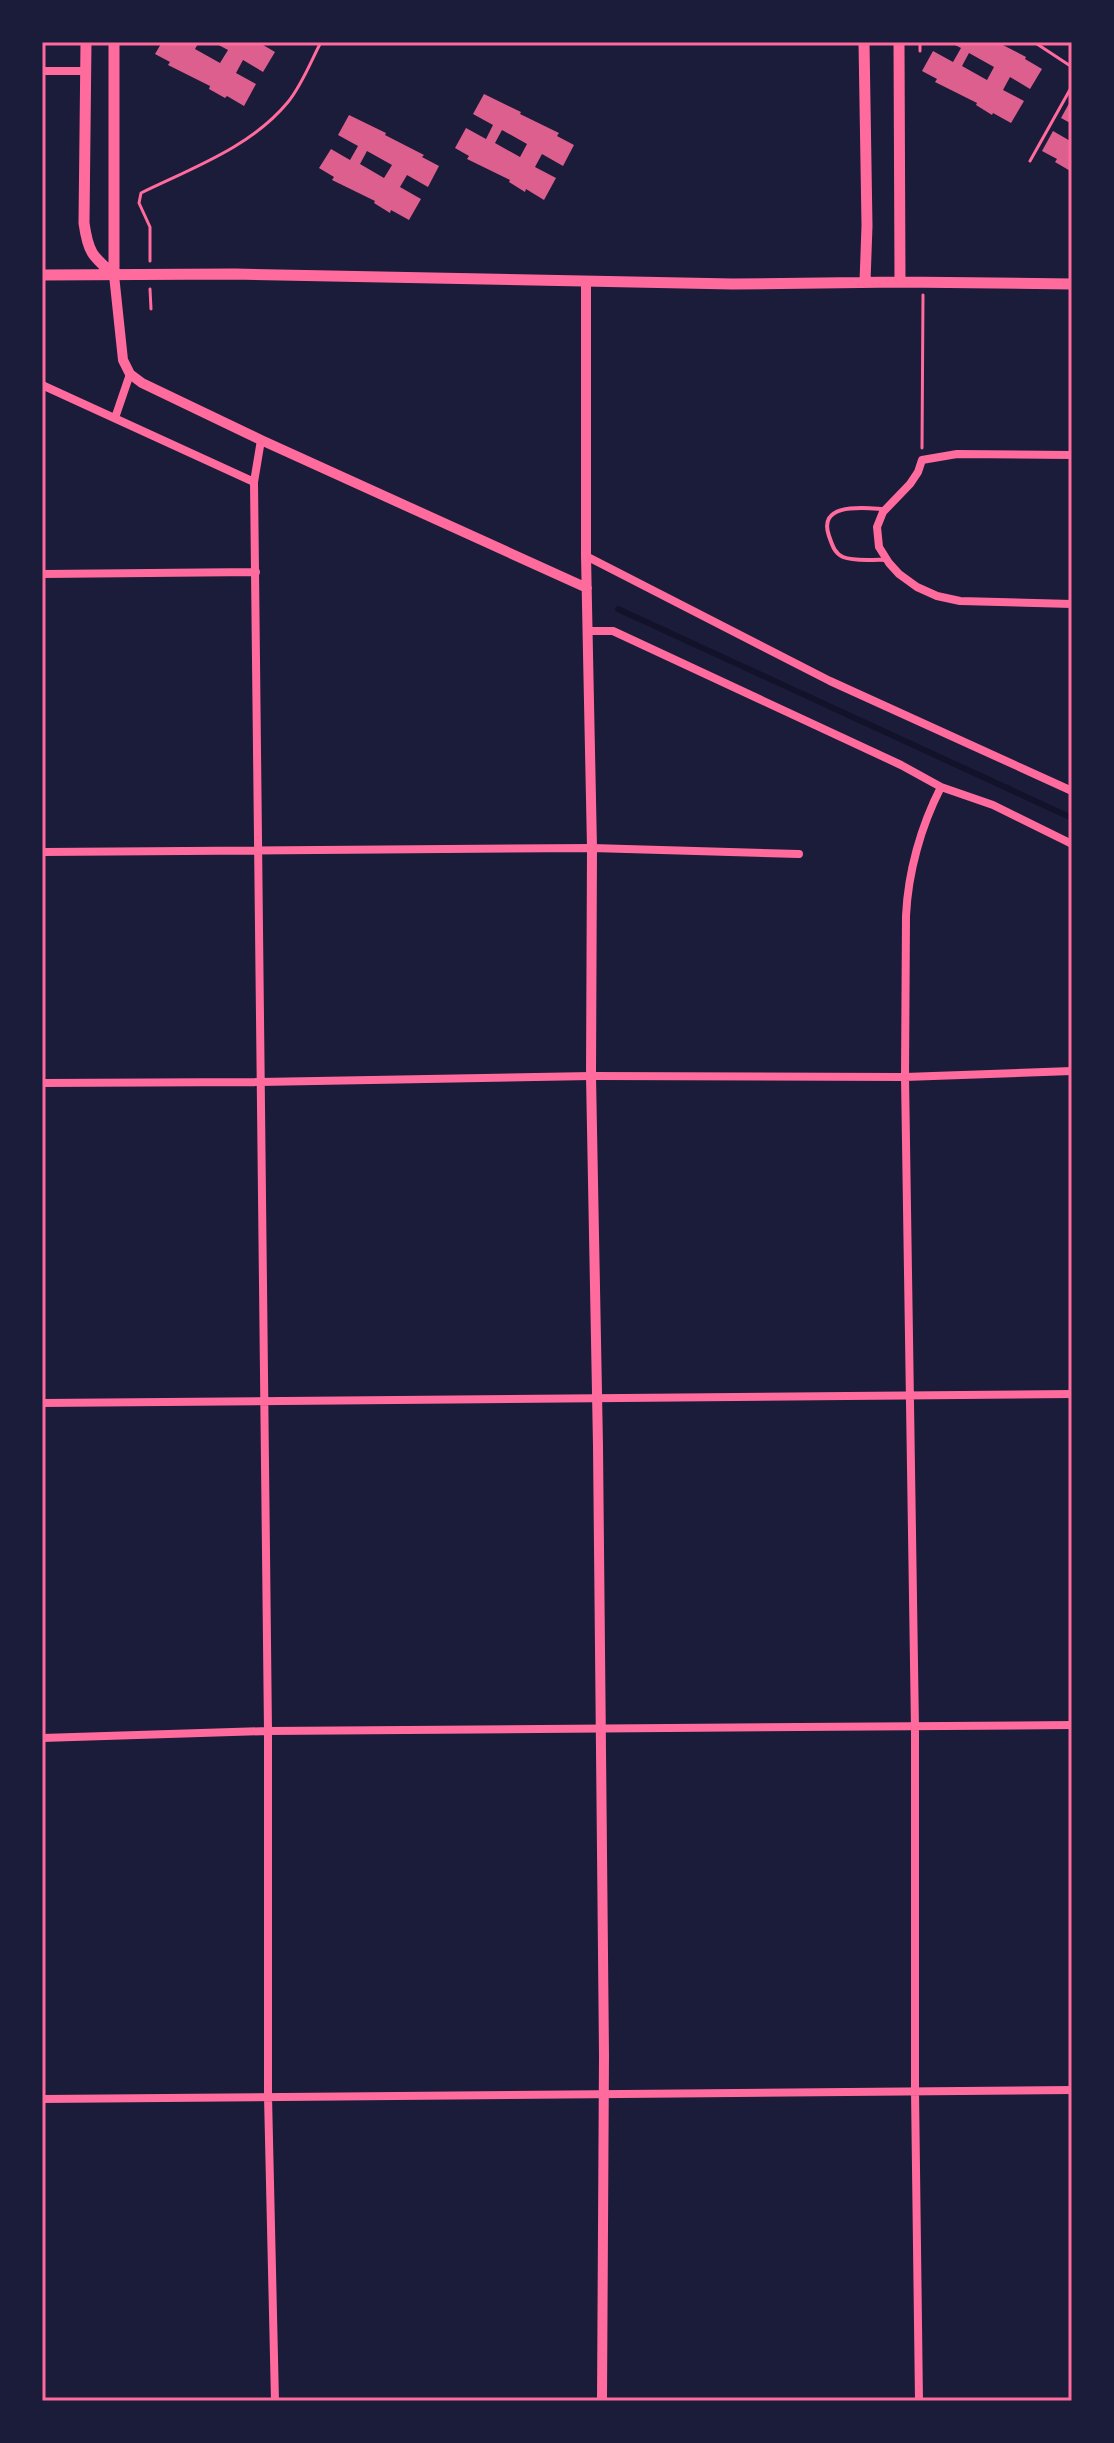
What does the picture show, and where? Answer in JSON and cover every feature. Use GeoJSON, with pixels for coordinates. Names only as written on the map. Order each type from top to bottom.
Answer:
{"type":"FeatureCollection","features":[{"type":"Feature","properties":{"kind":"main road"},"geometry":{"type":"LineString","coordinates":[[86,42],[84,223],[87,245],[96,260],[114,275]]}},
{"type":"Feature","properties":{"kind":"main road"},"geometry":{"type":"LineString","coordinates":[[114,42],[114,275]]}},
{"type":"Feature","properties":{"kind":"main road"},"geometry":{"type":"LineString","coordinates":[[864,42],[865,282]]}},
{"type":"Feature","properties":{"kind":"main road"},"geometry":{"type":"LineString","coordinates":[[899,42],[900,282]]}},
{"type":"Feature","properties":{"kind":"main road"},"geometry":{"type":"LineString","coordinates":[[42,275],[235,274],[733,284],[1072,284]]}},
{"type":"Feature","properties":{"kind":"street"},"geometry":{"type":"LineString","coordinates":[[42,71],[86,71]]}},
{"type":"Feature","properties":{"kind":"street"},"geometry":{"type":"LineString","coordinates":[[114,275],[123,360],[130,374],[142,383],[587,588]]}},
{"type":"Feature","properties":{"kind":"street"},"geometry":{"type":"LineString","coordinates":[[586,281],[586,556],[592,848],[591,1076],[601,1728],[602,2401]]}},
{"type":"Feature","properties":{"kind":"street"},"geometry":{"type":"LineString","coordinates":[[115,418],[130,374]]}},
{"type":"Feature","properties":{"kind":"street"},"geometry":{"type":"LineString","coordinates":[[42,385],[254,482]]}},
{"type":"Feature","properties":{"kind":"street"},"geometry":{"type":"LineString","coordinates":[[261,440],[254,482],[268,1731],[268,2096],[275,2401]]}},
{"type":"Feature","properties":{"kind":"street"},"geometry":{"type":"LineString","coordinates":[[1072,455],[957,454],[922,460],[910,484],[886,509],[877,527],[879,547],[899,574],[937,596],[960,601],[1072,604]]}},
{"type":"Feature","properties":{"kind":"street"},"geometry":{"type":"LineString","coordinates":[[586,556],[830,681],[1072,791]]}},
{"type":"Feature","properties":{"kind":"street"},"geometry":{"type":"LineString","coordinates":[[42,574],[256,572]]}},
{"type":"Feature","properties":{"kind":"street"},"geometry":{"type":"LineString","coordinates":[[589,631],[613,631],[901,765],[941,787],[993,805],[1072,844]]}},
{"type":"Feature","properties":{"kind":"street"},"geometry":{"type":"LineString","coordinates":[[919,2401],[915,1728],[905,1077],[907,897],[923,824],[941,787]]}},
{"type":"Feature","properties":{"kind":"street"},"geometry":{"type":"LineString","coordinates":[[42,852],[592,848],[799,854]]}},
{"type":"Feature","properties":{"kind":"street"},"geometry":{"type":"LineString","coordinates":[[42,1083],[591,1076],[905,1077],[1072,1071]]}},
{"type":"Feature","properties":{"kind":"street"},"geometry":{"type":"LineString","coordinates":[[42,1403],[1072,1394]]}},
{"type":"Feature","properties":{"kind":"street"},"geometry":{"type":"LineString","coordinates":[[42,1738],[268,1731],[1072,1725]]}},
{"type":"Feature","properties":{"kind":"street"},"geometry":{"type":"LineString","coordinates":[[42,2099],[1072,2090]]}},
{"type":"Feature","properties":{"kind":"lane"},"geometry":{"type":"LineString","coordinates":[[886,509],[846,508],[833,513],[827,522],[827,530],[836,552],[842,556],[887,560]]}},
{"type":"Feature","properties":{"kind":"path"},"geometry":{"type":"LineString","coordinates":[[151,309],[150,227],[139,203],[141,193],[224,152],[263,128],[289,100],[321,42]]}},
{"type":"Feature","properties":{"kind":"path"},"geometry":{"type":"LineString","coordinates":[[920,42],[920,51]]}},
{"type":"Feature","properties":{"kind":"path"},"geometry":{"type":"LineString","coordinates":[[1034,42],[1072,67]]}},
{"type":"Feature","properties":{"kind":"path"},"geometry":{"type":"LineString","coordinates":[[1030,161],[1072,86]]}},
{"type":"Feature","properties":{"kind":"path"},"geometry":{"type":"LineString","coordinates":[[922,460],[923,282]]}},
{"type":"Feature","properties":{"kind":"building"},"geometry":{"type":"Polygon","coordinates":[[[162,42],[186,45],[188,42],[199,42],[195,49],[220,63],[228,50],[213,42],[258,42],[275,52],[263,72],[243,60],[236,73],[256,84],[244,106],[168,65],[170,62],[155,54],[162,42]]]}},
{"type":"Feature","properties":{"kind":"building"},"geometry":{"type":"Polygon","coordinates":[[[949,42],[997,42],[1042,69],[1030,89],[1010,77],[1003,90],[1024,101],[1011,123],[935,82],[937,79],[922,71],[933,51],[953,62],[961,48],[949,42]],[[969,53],[962,66],[987,80],[994,67],[969,53]]]}},
{"type":"Feature","properties":{"kind":"building"},"geometry":{"type":"Polygon","coordinates":[[[484,94],[559,133],[557,136],[574,145],[563,166],[542,154],[535,167],[556,178],[544,200],[467,159],[469,156],[455,148],[466,128],[486,139],[493,125],[473,114],[484,94]],[[502,130],[495,143],[520,157],[527,144],[502,130]]]}},
{"type":"Feature","properties":{"kind":"building"},"geometry":{"type":"Polygon","coordinates":[[[1072,98],[1072,124],[1061,118],[1072,98]]]}},
{"type":"Feature","properties":{"kind":"building"},"geometry":{"type":"Polygon","coordinates":[[[349,115],[386,133],[439,166],[428,187],[407,175],[400,187],[421,199],[409,220],[391,210],[390,213],[375,201],[332,180],[334,177],[319,168],[331,149],[350,160],[358,146],[338,135],[349,115]],[[367,151],[360,164],[384,178],[392,165],[367,151]]]}},
{"type":"Feature","properties":{"kind":"building"},"geometry":{"type":"Polygon","coordinates":[[[1053,131],[1072,142],[1072,172],[1042,151],[1053,131]]]}},
{"type":"Feature","properties":{"kind":"waterway"},"geometry":{"type":"LineString","coordinates":[[618,609],[1072,818]]}}]}
